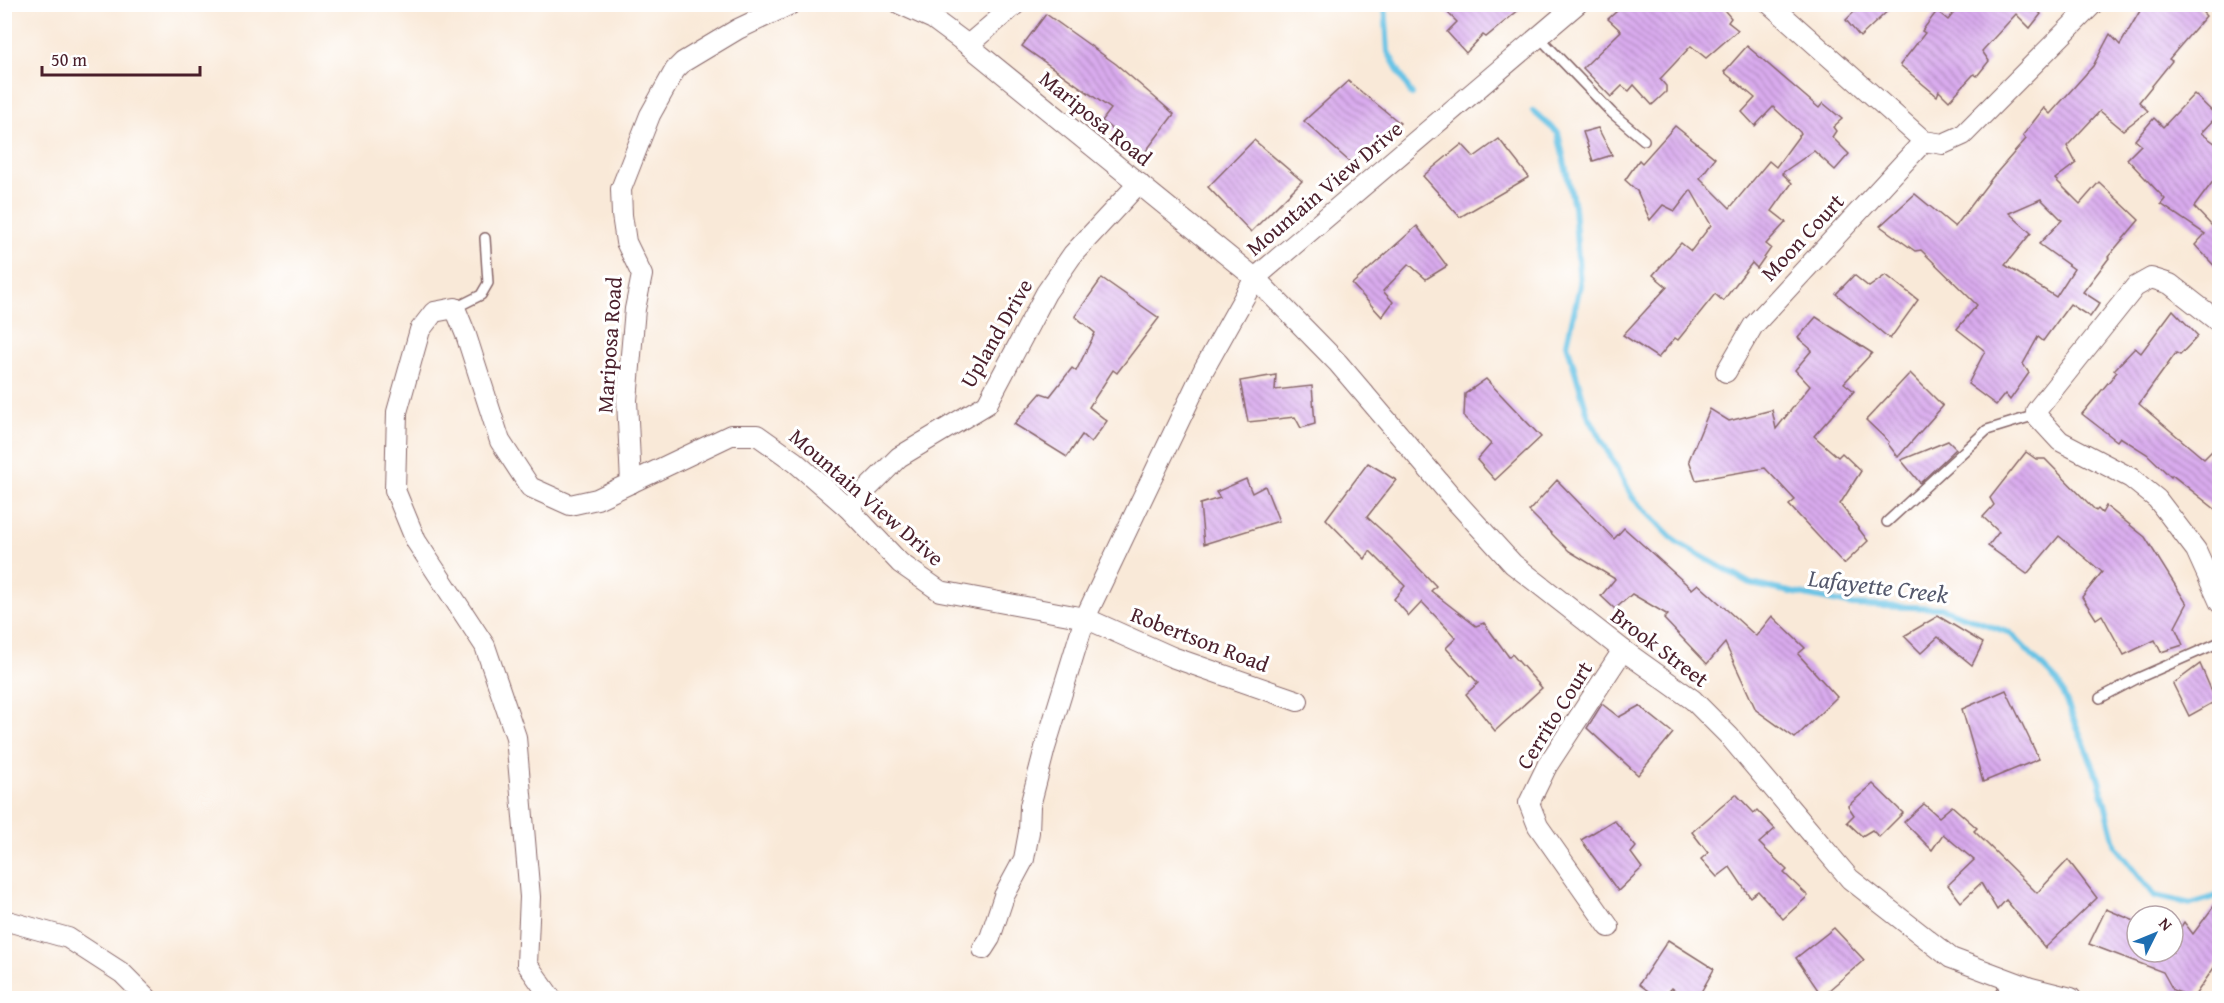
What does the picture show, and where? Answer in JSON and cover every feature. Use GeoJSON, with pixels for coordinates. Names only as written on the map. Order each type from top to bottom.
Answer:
{"type":"FeatureCollection","features":[{"type":"Feature","properties":{"kind":"street","name":"Mariposa Road"},"geometry":{"type":"LineString","coordinates":[[631,483],[627,400],[636,309],[642,275],[626,242],[621,189],[650,115],[675,70],[683,62],[738,29],[790,4]]}},
{"type":"Feature","properties":{"kind":"street","name":"Mariposa Road"},"geometry":{"type":"LineString","coordinates":[[900,4],[933,20],[968,45],[1255,278]]}},
{"type":"Feature","properties":{"kind":"street"},"geometry":{"type":"LineString","coordinates":[[968,45],[1016,4]]}},
{"type":"Feature","properties":{"kind":"street","name":"Mountain View Drive"},"geometry":{"type":"LineString","coordinates":[[455,308],[500,441],[530,487],[570,505],[597,499],[731,435],[757,435],[795,462],[848,508],[900,563],[940,591],[1085,618],[1204,369],[1255,278],[1577,4]]}},
{"type":"Feature","properties":{"kind":"street"},"geometry":{"type":"LineString","coordinates":[[1770,4],[1924,141],[1943,144],[1963,135],[2093,4]]}},
{"type":"Feature","properties":{"kind":"street","name":"Moon Court"},"geometry":{"type":"LineString","coordinates":[[1726,372],[1753,326],[1924,141]]}},
{"type":"Feature","properties":{"kind":"street","name":"Upland Drive"},"geometry":{"type":"LineString","coordinates":[[848,508],[899,457],[987,404],[1046,293],[1073,254],[1139,183]]}},
{"type":"Feature","properties":{"kind":"street","name":"Brook Street"},"geometry":{"type":"LineString","coordinates":[[1255,278],[1338,363],[1452,497],[1513,564],[1623,650],[1693,700],[1729,736],[1850,879],[1951,958],[2031,988],[2072,999]]}},
{"type":"Feature","properties":{"kind":"street"},"geometry":{"type":"LineString","coordinates":[[2220,323],[2170,284],[2151,278],[2135,287],[2036,411],[2036,415],[2060,441],[2131,478],[2157,499],[2196,550],[2220,603]]}},
{"type":"Feature","properties":{"kind":"street"},"geometry":{"type":"LineString","coordinates":[[455,308],[434,312],[420,330],[397,412],[395,490],[416,541],[485,646],[516,737],[530,897],[527,964],[551,999]]}},
{"type":"Feature","properties":{"kind":"street"},"geometry":{"type":"LineString","coordinates":[[983,949],[990,938],[1004,896],[1024,859],[1029,832],[1030,806],[1045,748],[1085,618]]}},
{"type":"Feature","properties":{"kind":"street","name":"Robertson Road"},"geometry":{"type":"LineString","coordinates":[[1085,618],[1172,657],[1298,701]]}},
{"type":"Feature","properties":{"kind":"street","name":"Cerrito Court"},"geometry":{"type":"LineString","coordinates":[[1609,927],[1538,826],[1529,803],[1547,766],[1623,650]]}},
{"type":"Feature","properties":{"kind":"street"},"geometry":{"type":"LineString","coordinates":[[4,920],[68,938],[122,973],[147,999]]}},
{"type":"Feature","properties":{"kind":"lane"},"geometry":{"type":"LineString","coordinates":[[1539,37],[1612,113],[1644,140]]}},
{"type":"Feature","properties":{"kind":"lane"},"geometry":{"type":"LineString","coordinates":[[455,308],[481,295],[488,284],[485,238]]}},
{"type":"Feature","properties":{"kind":"lane"},"geometry":{"type":"LineString","coordinates":[[1887,522],[1987,429],[2036,415]]}},
{"type":"Feature","properties":{"kind":"lane"},"geometry":{"type":"LineString","coordinates":[[2100,698],[2136,679],[2220,642]]}},
{"type":"Feature","properties":{"kind":"lane"},"geometry":{"type":"LineString","coordinates":[[1999,999],[2008,980]]}},
{"type":"Feature","properties":{"kind":"building"},"geometry":{"type":"Polygon","coordinates":[[[1439,4],[1526,4],[1486,37],[1483,35],[1466,53],[1447,32],[1457,22],[1439,4]]]}},
{"type":"Feature","properties":{"kind":"building"},"geometry":{"type":"Polygon","coordinates":[[[1625,4],[1719,4],[1731,18],[1728,22],[1738,30],[1706,58],[1691,46],[1660,79],[1666,86],[1666,92],[1652,105],[1634,85],[1629,91],[1622,86],[1611,97],[1583,68],[1621,31],[1608,19],[1625,4]]]}},
{"type":"Feature","properties":{"kind":"building"},"geometry":{"type":"Polygon","coordinates":[[[1862,4],[1895,4],[1860,37],[1846,20],[1862,4]]]}},
{"type":"Feature","properties":{"kind":"building"},"geometry":{"type":"Polygon","coordinates":[[[1961,4],[2031,4],[2041,14],[2030,28],[2016,14],[1982,51],[1989,61],[1977,76],[1974,74],[1949,101],[1939,91],[1937,96],[1900,65],[1925,33],[1922,31],[1937,11],[1948,20],[1961,4]]]}},
{"type":"Feature","properties":{"kind":"building"},"geometry":{"type":"Polygon","coordinates":[[[2144,4],[2195,4],[2206,16],[2169,59],[2172,61],[2139,102],[2148,111],[2123,130],[2100,111],[2067,146],[2076,163],[2055,179],[2080,204],[2099,182],[2139,220],[2083,292],[2100,303],[2090,317],[2070,304],[2043,341],[2038,337],[2023,364],[2029,373],[2010,400],[2005,394],[1996,405],[1968,384],[1985,351],[1957,329],[1977,305],[1921,250],[1915,251],[1880,226],[1915,194],[1955,227],[1992,178],[2026,139],[2023,135],[2044,108],[2050,114],[2093,66],[2110,34],[2120,45],[2144,4]],[[2041,199],[2009,213],[2031,233],[2005,265],[2056,297],[2074,269],[2039,244],[2062,220],[2041,199]]]}},
{"type":"Feature","properties":{"kind":"building"},"geometry":{"type":"Polygon","coordinates":[[[1046,14],[1116,64],[1174,114],[1143,155],[1102,121],[1111,109],[1022,46],[1046,14]]]}},
{"type":"Feature","properties":{"kind":"building"},"geometry":{"type":"Polygon","coordinates":[[[1747,46],[1819,108],[1823,103],[1842,119],[1833,127],[1836,131],[1832,137],[1849,154],[1835,170],[1814,151],[1782,173],[1792,183],[1772,211],[1786,222],[1766,244],[1771,248],[1757,268],[1752,263],[1723,301],[1715,294],[1678,340],[1675,338],[1658,358],[1623,335],[1667,287],[1653,275],[1681,243],[1691,251],[1711,225],[1691,190],[1675,211],[1663,205],[1650,220],[1637,191],[1625,180],[1639,160],[1642,163],[1675,126],[1715,158],[1700,178],[1730,208],[1769,161],[1776,167],[1801,133],[1773,107],[1755,126],[1742,112],[1755,98],[1724,72],[1747,46]]]}},
{"type":"Feature","properties":{"kind":"building"},"geometry":{"type":"Polygon","coordinates":[[[1348,81],[1400,123],[1351,163],[1304,121],[1348,81]]]}},
{"type":"Feature","properties":{"kind":"building"},"geometry":{"type":"Polygon","coordinates":[[[2194,94],[2217,116],[2201,133],[2220,147],[2220,172],[2194,207],[2212,226],[2220,218],[2220,272],[2195,245],[2205,234],[2161,204],[2165,199],[2127,159],[2141,145],[2135,140],[2154,118],[2163,127],[2194,94]]]}},
{"type":"Feature","properties":{"kind":"building"},"geometry":{"type":"Polygon","coordinates":[[[1598,128],[1612,155],[1593,161],[1583,132],[1598,128]]]}},
{"type":"Feature","properties":{"kind":"building"},"geometry":{"type":"Polygon","coordinates":[[[1499,139],[1529,177],[1460,217],[1423,176],[1462,144],[1474,157],[1499,139]]]}},
{"type":"Feature","properties":{"kind":"building"},"geometry":{"type":"Polygon","coordinates":[[[1254,140],[1302,181],[1251,232],[1208,187],[1254,140]]]}},
{"type":"Feature","properties":{"kind":"building"},"geometry":{"type":"Polygon","coordinates":[[[1417,226],[1447,266],[1426,279],[1409,264],[1383,291],[1393,302],[1382,317],[1352,284],[1417,226]]]}},
{"type":"Feature","properties":{"kind":"building"},"geometry":{"type":"Polygon","coordinates":[[[1854,275],[1869,287],[1886,275],[1918,300],[1890,339],[1836,294],[1854,275]]]}},
{"type":"Feature","properties":{"kind":"building"},"geometry":{"type":"Polygon","coordinates":[[[1102,278],[1159,318],[1117,373],[1113,370],[1089,407],[1107,421],[1091,443],[1082,435],[1067,457],[1014,424],[1041,393],[1050,396],[1072,368],[1076,371],[1095,333],[1075,316],[1102,278]]]}},
{"type":"Feature","properties":{"kind":"building"},"geometry":{"type":"Polygon","coordinates":[[[2173,310],[2198,336],[2180,355],[2176,353],[2139,404],[2204,459],[2220,443],[2220,513],[2172,475],[2171,477],[2147,454],[2120,437],[2117,441],[2082,414],[2117,372],[2114,370],[2135,348],[2141,353],[2173,310]]]}},
{"type":"Feature","properties":{"kind":"building"},"geometry":{"type":"Polygon","coordinates":[[[1816,317],[1872,353],[1844,383],[1854,391],[1814,436],[1838,457],[1842,453],[1861,471],[1840,504],[1868,541],[1844,564],[1789,505],[1795,500],[1765,468],[1696,480],[1689,460],[1710,409],[1729,421],[1772,410],[1776,429],[1810,386],[1795,370],[1812,350],[1798,338],[1816,317]]]}},
{"type":"Feature","properties":{"kind":"building"},"geometry":{"type":"Polygon","coordinates":[[[1910,373],[1943,406],[1898,457],[1888,444],[1889,442],[1866,420],[1910,373]]]}},
{"type":"Feature","properties":{"kind":"building"},"geometry":{"type":"Polygon","coordinates":[[[1276,375],[1275,390],[1312,386],[1315,424],[1301,428],[1295,417],[1248,422],[1240,381],[1276,375]]]}},
{"type":"Feature","properties":{"kind":"building"},"geometry":{"type":"Polygon","coordinates":[[[1486,379],[1541,437],[1495,480],[1477,460],[1491,444],[1464,417],[1465,394],[1486,379]]]}},
{"type":"Feature","properties":{"kind":"building"},"geometry":{"type":"Polygon","coordinates":[[[1948,441],[1956,449],[1920,483],[1901,460],[1948,441]]]}},
{"type":"Feature","properties":{"kind":"building"},"geometry":{"type":"Polygon","coordinates":[[[2026,452],[2036,459],[2045,459],[2096,511],[2098,509],[2102,513],[2106,506],[2145,537],[2187,604],[2175,627],[2183,645],[2161,652],[2155,640],[2124,655],[2102,615],[2096,619],[2082,597],[2102,572],[2059,536],[2027,574],[1988,546],[1999,532],[1983,517],[1994,505],[1990,498],[2026,452]]]}},
{"type":"Feature","properties":{"kind":"building"},"geometry":{"type":"Polygon","coordinates":[[[1368,463],[1396,480],[1367,517],[1436,586],[1431,591],[1476,626],[1484,623],[1509,657],[1512,654],[1542,688],[1495,731],[1466,694],[1478,683],[1446,648],[1456,638],[1422,602],[1409,616],[1394,599],[1405,586],[1370,551],[1365,559],[1326,519],[1368,463]]]}},
{"type":"Feature","properties":{"kind":"building"},"geometry":{"type":"Polygon","coordinates":[[[1246,479],[1252,493],[1265,486],[1279,521],[1204,544],[1200,504],[1220,498],[1216,492],[1246,479]]]}},
{"type":"Feature","properties":{"kind":"building"},"geometry":{"type":"Polygon","coordinates":[[[1557,480],[1614,539],[1624,528],[1692,589],[1698,584],[1756,636],[1772,616],[1805,648],[1798,654],[1837,697],[1795,738],[1756,710],[1725,643],[1707,664],[1664,619],[1668,615],[1632,594],[1615,609],[1601,596],[1615,579],[1569,551],[1529,511],[1557,480]]]}},
{"type":"Feature","properties":{"kind":"building"},"geometry":{"type":"Polygon","coordinates":[[[1938,616],[1983,643],[1972,665],[1938,637],[1921,653],[1904,636],[1938,616]]]}},
{"type":"Feature","properties":{"kind":"building"},"geometry":{"type":"Polygon","coordinates":[[[2200,664],[2216,701],[2189,716],[2173,684],[2200,664]]]}},
{"type":"Feature","properties":{"kind":"building"},"geometry":{"type":"Polygon","coordinates":[[[2006,690],[2039,759],[1983,782],[1962,709],[2006,690]]]}},
{"type":"Feature","properties":{"kind":"building"},"geometry":{"type":"Polygon","coordinates":[[[1602,704],[1619,717],[1639,706],[1673,733],[1638,775],[1587,728],[1602,704]]]}},
{"type":"Feature","properties":{"kind":"building"},"geometry":{"type":"Polygon","coordinates":[[[1873,784],[1903,813],[1879,837],[1872,830],[1862,836],[1847,822],[1854,815],[1848,806],[1873,784]]]}},
{"type":"Feature","properties":{"kind":"building"},"geometry":{"type":"Polygon","coordinates":[[[1736,794],[1754,813],[1757,810],[1775,829],[1759,843],[1787,870],[1784,873],[1808,896],[1783,919],[1758,891],[1750,897],[1730,867],[1717,877],[1701,859],[1708,853],[1692,832],[1736,794]]]}},
{"type":"Feature","properties":{"kind":"building"},"geometry":{"type":"Polygon","coordinates":[[[1924,804],[1939,817],[1952,806],[1977,828],[1974,831],[2037,893],[2068,860],[2097,898],[2045,948],[2006,900],[1997,910],[1981,883],[1961,902],[1948,885],[1974,860],[1943,834],[1932,850],[1904,822],[1924,804]]]}},
{"type":"Feature","properties":{"kind":"building"},"geometry":{"type":"Polygon","coordinates":[[[1614,820],[1636,847],[1631,853],[1642,868],[1618,891],[1581,840],[1614,820]]]}},
{"type":"Feature","properties":{"kind":"building"},"geometry":{"type":"Polygon","coordinates":[[[2220,898],[2220,959],[2193,998],[2173,990],[2163,972],[2142,964],[2185,964],[2185,923],[2193,934],[2220,898]]]}},
{"type":"Feature","properties":{"kind":"building"},"geometry":{"type":"Polygon","coordinates":[[[2106,909],[2125,917],[2125,958],[2089,944],[2106,909]]]}},
{"type":"Feature","properties":{"kind":"building"},"geometry":{"type":"Polygon","coordinates":[[[1834,928],[1864,960],[1822,996],[1796,958],[1834,928]]]}},
{"type":"Feature","properties":{"kind":"building"},"geometry":{"type":"Polygon","coordinates":[[[1668,940],[1714,969],[1697,999],[1687,999],[1672,988],[1662,999],[1659,999],[1639,984],[1668,940]]]}},
{"type":"Feature","properties":{"kind":"waterway","name":"Lafayette Creek"},"geometry":{"type":"LineString","coordinates":[[1385,4],[1388,52],[1412,95]]}},
{"type":"Feature","properties":{"kind":"waterway","name":"Lafayette Creek"},"geometry":{"type":"LineString","coordinates":[[1533,111],[1558,133],[1574,206],[1580,285],[1567,344],[1588,415],[1633,498],[1676,542],[1751,584],[1853,605],[1941,608],[2010,633],[2058,682],[2099,780],[2116,847],[2155,896],[2191,904],[2220,895]]}}]}
